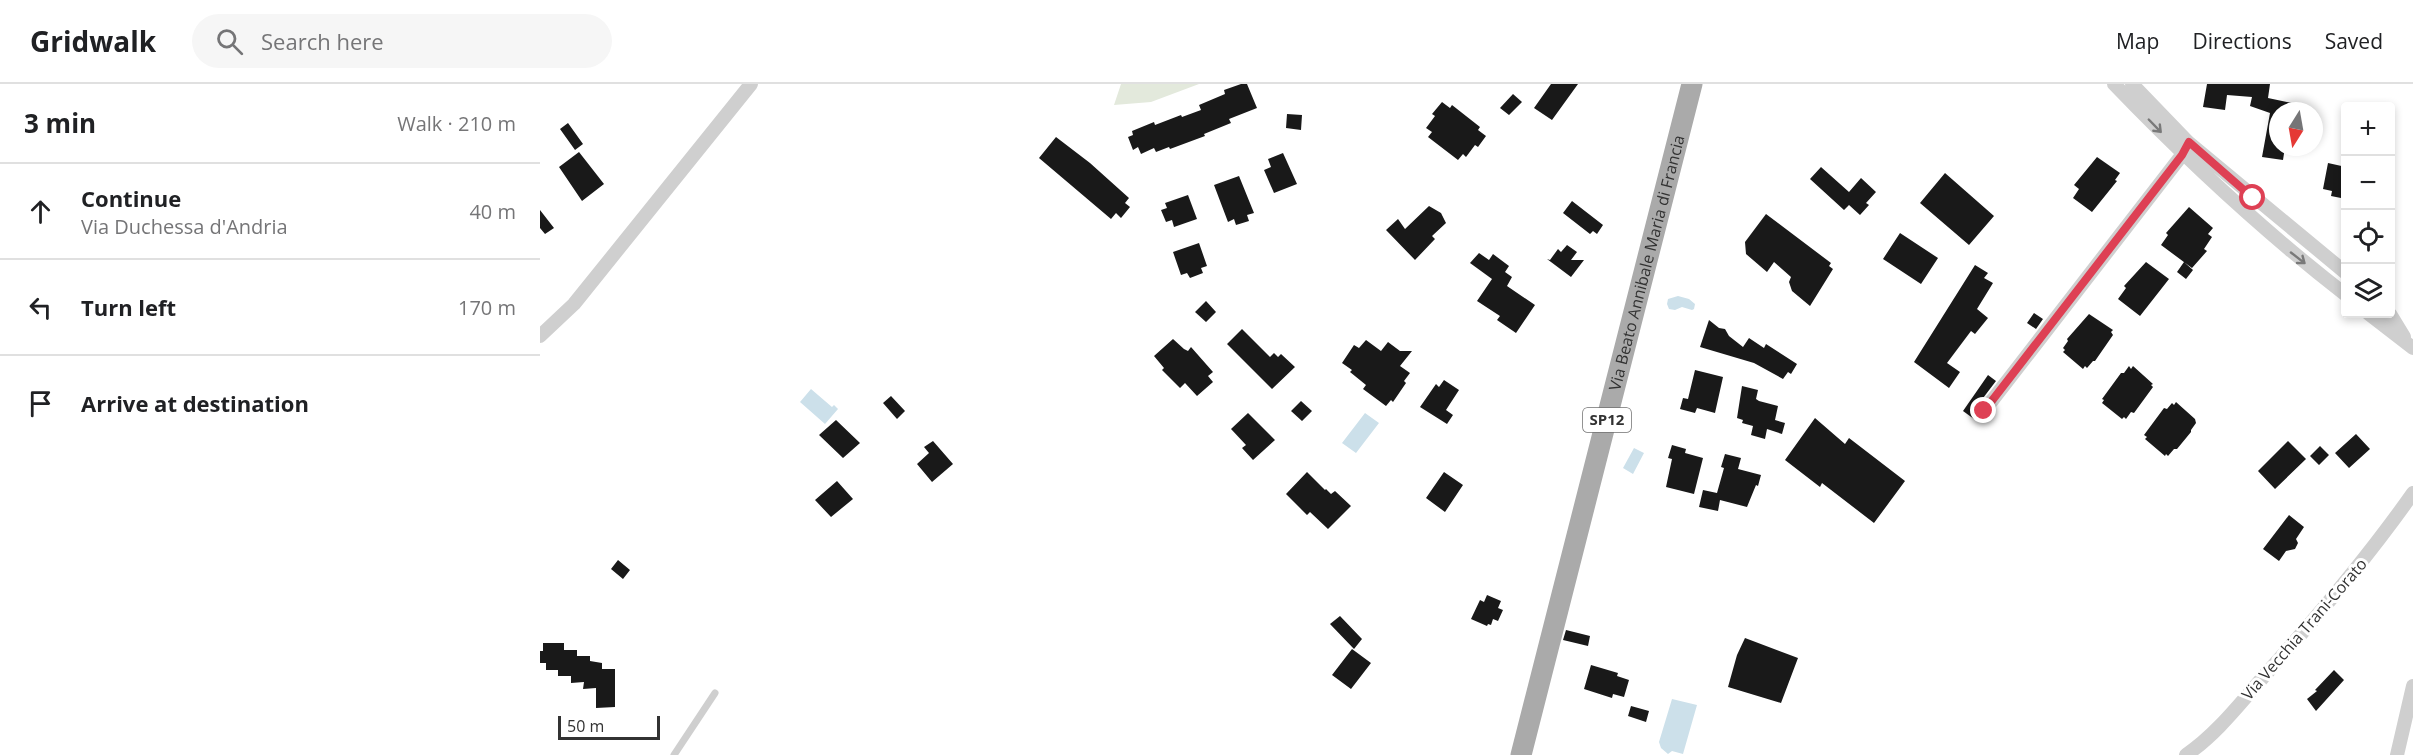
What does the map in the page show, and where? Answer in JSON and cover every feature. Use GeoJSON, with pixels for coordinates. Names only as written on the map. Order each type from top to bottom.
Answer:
{"type":"FeatureCollection","features":[{"type":"Feature","properties":{"kind":"main road","name":"Via Beato Annibale Maria di Francia"},"geometry":{"type":"LineString","coordinates":[[1521,755],[1692,84]]}},
{"type":"Feature","properties":{"kind":"street"},"geometry":{"type":"LineString","coordinates":[[540,336],[573,304],[751,84]]}},
{"type":"Feature","properties":{"kind":"street"},"geometry":{"type":"LineString","coordinates":[[2114,84],[2186,149],[2283,246],[2341,291]]}},
{"type":"Feature","properties":{"kind":"street"},"geometry":{"type":"LineString","coordinates":[[2132,84],[2186,149],[2341,269]]}},
{"type":"Feature","properties":{"kind":"street"},"geometry":{"type":"LineString","coordinates":[[1984,411],[2186,149]]}},
{"type":"Feature","properties":{"kind":"street"},"geometry":{"type":"LineString","coordinates":[[2374,318],[2411,346]]}},
{"type":"Feature","properties":{"kind":"street"},"geometry":{"type":"LineString","coordinates":[[2393,318],[2411,346]]}},
{"type":"Feature","properties":{"kind":"street"},"geometry":{"type":"LineString","coordinates":[[2411,346],[2413,331]]}},
{"type":"Feature","properties":{"kind":"street","name":"Via Vecchia Trani-Corato"},"geometry":{"type":"LineString","coordinates":[[2186,755],[2227,718],[2280,659],[2376,546],[2413,494]]}},
{"type":"Feature","properties":{"kind":"street"},"geometry":{"type":"LineString","coordinates":[[2397,755],[2413,686]]}},
{"type":"Feature","properties":{"kind":"lane"},"geometry":{"type":"LineString","coordinates":[[674,755],[715,693]]}},
{"type":"Feature","properties":{"kind":"shaded area"},"geometry":{"type":"Polygon","coordinates":[[[1121,84],[1199,84],[1151,102],[1114,105],[1121,84]]]}},
{"type":"Feature","properties":{"kind":"water"},"geometry":{"type":"Polygon","coordinates":[[[1678,296],[1689,299],[1695,304],[1694,309],[1682,307],[1675,310],[1669,309],[1668,299],[1678,296]]]}},
{"type":"Feature","properties":{"kind":"water"},"geometry":{"type":"Polygon","coordinates":[[[811,389],[832,407],[834,405],[838,409],[825,424],[800,402],[811,389]]]}},
{"type":"Feature","properties":{"kind":"water"},"geometry":{"type":"Polygon","coordinates":[[[1365,413],[1379,423],[1356,453],[1342,443],[1365,413]]]}},
{"type":"Feature","properties":{"kind":"water"},"geometry":{"type":"Polygon","coordinates":[[[1634,448],[1644,453],[1633,474],[1623,468],[1634,448]]]}},
{"type":"Feature","properties":{"kind":"water"},"geometry":{"type":"Polygon","coordinates":[[[1672,699],[1697,705],[1683,754],[1672,751],[1668,754],[1661,748],[1659,742],[1672,699]]]}},
{"type":"Feature","properties":{"kind":"building"},"geometry":{"type":"Polygon","coordinates":[[[1247,84],[1257,108],[1229,119],[1231,123],[1204,134],[1205,136],[1170,149],[1169,147],[1156,152],[1154,148],[1141,154],[1138,147],[1133,150],[1128,137],[1133,135],[1132,131],[1154,122],[1155,125],[1201,110],[1199,105],[1225,94],[1224,90],[1247,84]]]}},
{"type":"Feature","properties":{"kind":"building"},"geometry":{"type":"Polygon","coordinates":[[[1551,84],[1578,84],[1552,120],[1534,108],[1551,84]]]}},
{"type":"Feature","properties":{"kind":"building"},"geometry":{"type":"Polygon","coordinates":[[[2207,84],[2270,84],[2268,98],[2287,102],[2269,102],[2269,113],[2250,106],[2252,97],[2227,95],[2225,110],[2203,107],[2207,84]]]}},
{"type":"Feature","properties":{"kind":"building"},"geometry":{"type":"Polygon","coordinates":[[[1513,94],[1522,102],[1509,115],[1500,108],[1513,94]]]}},
{"type":"Feature","properties":{"kind":"building"},"geometry":{"type":"Polygon","coordinates":[[[1442,102],[1450,108],[1452,105],[1480,127],[1478,130],[1486,136],[1478,147],[1475,145],[1466,157],[1463,154],[1458,160],[1428,137],[1432,132],[1426,128],[1435,116],[1432,114],[1442,102]]]}},
{"type":"Feature","properties":{"kind":"building"},"geometry":{"type":"Polygon","coordinates":[[[1287,114],[1302,115],[1301,130],[1286,128],[1287,114]]]}},
{"type":"Feature","properties":{"kind":"building"},"geometry":{"type":"Polygon","coordinates":[[[2269,118],[2269,156],[2284,156],[2283,160],[2262,157],[2269,118]]]}},
{"type":"Feature","properties":{"kind":"building"},"geometry":{"type":"Polygon","coordinates":[[[568,123],[583,144],[575,150],[560,129],[568,123]]]}},
{"type":"Feature","properties":{"kind":"building"},"geometry":{"type":"Polygon","coordinates":[[[1056,137],[1090,163],[1129,198],[1125,203],[1130,207],[1121,218],[1116,213],[1111,219],[1039,158],[1056,137]]]}},
{"type":"Feature","properties":{"kind":"building"},"geometry":{"type":"Polygon","coordinates":[[[579,152],[604,184],[582,201],[559,167],[579,152]]]}},
{"type":"Feature","properties":{"kind":"building"},"geometry":{"type":"Polygon","coordinates":[[[1283,153],[1297,184],[1274,193],[1264,170],[1271,167],[1268,159],[1283,153]]]}},
{"type":"Feature","properties":{"kind":"building"},"geometry":{"type":"Polygon","coordinates":[[[2097,157],[2120,173],[2115,180],[2117,181],[2092,212],[2073,198],[2079,189],[2074,185],[2097,157]]]}},
{"type":"Feature","properties":{"kind":"building"},"geometry":{"type":"Polygon","coordinates":[[[2328,163],[2341,166],[2341,198],[2331,196],[2332,191],[2323,189],[2328,163]]]}},
{"type":"Feature","properties":{"kind":"building"},"geometry":{"type":"Polygon","coordinates":[[[1821,167],[1849,192],[1861,178],[1876,192],[1866,203],[1869,205],[1860,215],[1849,205],[1844,210],[1810,179],[1821,167]]]}},
{"type":"Feature","properties":{"kind":"building"},"geometry":{"type":"Polygon","coordinates":[[[1945,173],[1994,216],[1969,245],[1920,203],[1945,173]]]}},
{"type":"Feature","properties":{"kind":"building"},"geometry":{"type":"Polygon","coordinates":[[[1239,176],[1254,213],[1247,215],[1249,221],[1236,225],[1234,219],[1228,222],[1214,185],[1239,176]]]}},
{"type":"Feature","properties":{"kind":"building"},"geometry":{"type":"Polygon","coordinates":[[[1188,195],[1197,219],[1174,227],[1172,220],[1166,222],[1161,210],[1167,208],[1165,203],[1188,195]]]}},
{"type":"Feature","properties":{"kind":"building"},"geometry":{"type":"Polygon","coordinates":[[[1572,201],[1603,225],[1597,234],[1593,231],[1590,234],[1563,213],[1572,201]]]}},
{"type":"Feature","properties":{"kind":"building"},"geometry":{"type":"Polygon","coordinates":[[[1429,206],[1441,213],[1446,223],[1432,236],[1435,239],[1415,260],[1386,230],[1398,219],[1405,229],[1429,206]]]}},
{"type":"Feature","properties":{"kind":"building"},"geometry":{"type":"Polygon","coordinates":[[[2189,207],[2213,228],[2208,234],[2212,237],[2204,249],[2207,251],[2192,268],[2161,245],[2168,235],[2166,233],[2189,207]]]}},
{"type":"Feature","properties":{"kind":"building"},"geometry":{"type":"Polygon","coordinates":[[[540,210],[554,228],[545,234],[540,228],[540,210]]]}},
{"type":"Feature","properties":{"kind":"building"},"geometry":{"type":"Polygon","coordinates":[[[1766,214],[1831,263],[1829,266],[1833,269],[1810,306],[1792,291],[1789,282],[1791,277],[1774,262],[1767,272],[1746,254],[1745,242],[1766,214]]]}},
{"type":"Feature","properties":{"kind":"building"},"geometry":{"type":"Polygon","coordinates":[[[1900,233],[1938,258],[1921,284],[1883,259],[1900,233]]]}},
{"type":"Feature","properties":{"kind":"building"},"geometry":{"type":"Polygon","coordinates":[[[1199,243],[1207,266],[1201,268],[1203,273],[1190,278],[1187,273],[1181,275],[1173,252],[1199,243]]]}},
{"type":"Feature","properties":{"kind":"building"},"geometry":{"type":"Polygon","coordinates":[[[1567,245],[1577,252],[1571,260],[1584,260],[1571,277],[1547,259],[1550,260],[1558,249],[1561,252],[1567,245]]]}},
{"type":"Feature","properties":{"kind":"building"},"geometry":{"type":"Polygon","coordinates":[[[1479,253],[1489,260],[1493,254],[1509,266],[1505,272],[1512,277],[1507,286],[1535,305],[1516,333],[1497,320],[1500,316],[1477,301],[1492,279],[1470,263],[1479,253]]]}},
{"type":"Feature","properties":{"kind":"building"},"geometry":{"type":"Polygon","coordinates":[[[2146,262],[2169,279],[2140,316],[2118,299],[2126,288],[2124,286],[2146,262]]]}},
{"type":"Feature","properties":{"kind":"building"},"geometry":{"type":"Polygon","coordinates":[[[2184,262],[2193,270],[2186,279],[2177,272],[2184,262]]]}},
{"type":"Feature","properties":{"kind":"building"},"geometry":{"type":"Polygon","coordinates":[[[1975,265],[1988,273],[1984,278],[1993,283],[1977,309],[1988,318],[1975,334],[1971,331],[1947,363],[1960,372],[1949,388],[1914,362],[1975,265]]]}},
{"type":"Feature","properties":{"kind":"building"},"geometry":{"type":"Polygon","coordinates":[[[1206,301],[1216,312],[1206,322],[1195,312],[1206,301]]]}},
{"type":"Feature","properties":{"kind":"building"},"geometry":{"type":"Polygon","coordinates":[[[2034,313],[2043,319],[2036,329],[2027,323],[2034,313]]]}},
{"type":"Feature","properties":{"kind":"building"},"geometry":{"type":"Polygon","coordinates":[[[2089,314],[2113,330],[2111,332],[2113,335],[2095,361],[2083,369],[2063,352],[2065,350],[2063,348],[2067,339],[2089,314]]]}},
{"type":"Feature","properties":{"kind":"building"},"geometry":{"type":"Polygon","coordinates":[[[1709,320],[1719,328],[1725,329],[1729,336],[1743,347],[1749,338],[1764,348],[1766,344],[1797,364],[1791,374],[1788,372],[1783,379],[1754,363],[1700,347],[1709,320]]]}},
{"type":"Feature","properties":{"kind":"building"},"geometry":{"type":"Polygon","coordinates":[[[1242,329],[1270,357],[1274,353],[1278,357],[1281,354],[1295,367],[1272,389],[1227,344],[1242,329]]]}},
{"type":"Feature","properties":{"kind":"building"},"geometry":{"type":"Polygon","coordinates":[[[1173,339],[1188,351],[1191,347],[1213,372],[1208,376],[1213,382],[1197,396],[1185,383],[1180,388],[1162,370],[1164,368],[1154,356],[1173,339]]]}},
{"type":"Feature","properties":{"kind":"building"},"geometry":{"type":"Polygon","coordinates":[[[1366,340],[1381,351],[1388,342],[1400,351],[1412,351],[1400,366],[1410,373],[1404,381],[1406,383],[1393,402],[1391,400],[1386,406],[1363,389],[1366,385],[1342,363],[1354,345],[1359,348],[1366,340]]]}},
{"type":"Feature","properties":{"kind":"building"},"geometry":{"type":"Polygon","coordinates":[[[2129,366],[2131,369],[2133,366],[2153,384],[2151,385],[2153,387],[2134,413],[2131,412],[2126,419],[2124,417],[2122,419],[2102,403],[2104,400],[2102,399],[2129,366]]]}},
{"type":"Feature","properties":{"kind":"building"},"geometry":{"type":"Polygon","coordinates":[[[1695,370],[1723,377],[1715,413],[1697,408],[1695,413],[1680,409],[1683,398],[1688,399],[1695,370]]]}},
{"type":"Feature","properties":{"kind":"building"},"geometry":{"type":"Polygon","coordinates":[[[1988,375],[1996,381],[1977,406],[1974,419],[1963,411],[1988,375]]]}},
{"type":"Feature","properties":{"kind":"building"},"geometry":{"type":"Polygon","coordinates":[[[1444,380],[1459,390],[1446,410],[1453,415],[1447,424],[1420,407],[1436,384],[1439,387],[1444,380]]]}},
{"type":"Feature","properties":{"kind":"building"},"geometry":{"type":"Polygon","coordinates":[[[1742,386],[1758,390],[1756,399],[1759,401],[1778,406],[1775,420],[1785,423],[1782,434],[1767,429],[1765,439],[1751,435],[1753,426],[1742,423],[1743,420],[1737,418],[1742,386]]]}},
{"type":"Feature","properties":{"kind":"building"},"geometry":{"type":"Polygon","coordinates":[[[891,396],[905,411],[897,419],[883,403],[891,396]]]}},
{"type":"Feature","properties":{"kind":"building"},"geometry":{"type":"Polygon","coordinates":[[[1301,401],[1312,411],[1302,421],[1291,411],[1301,401]]]}},
{"type":"Feature","properties":{"kind":"building"},"geometry":{"type":"Polygon","coordinates":[[[2176,402],[2195,419],[2196,423],[2177,449],[2165,456],[2145,439],[2147,437],[2144,435],[2164,408],[2167,409],[2176,402]]]}},
{"type":"Feature","properties":{"kind":"building"},"geometry":{"type":"Polygon","coordinates":[[[1248,413],[1275,440],[1253,460],[1242,448],[1246,445],[1231,429],[1248,413]]]}},
{"type":"Feature","properties":{"kind":"building"},"geometry":{"type":"Polygon","coordinates":[[[1815,418],[1845,444],[1849,438],[1905,481],[1874,523],[1822,483],[1820,487],[1785,460],[1815,418]]]}},
{"type":"Feature","properties":{"kind":"building"},"geometry":{"type":"Polygon","coordinates":[[[836,420],[860,443],[843,458],[819,435],[836,420]]]}},
{"type":"Feature","properties":{"kind":"building"},"geometry":{"type":"Polygon","coordinates":[[[2356,434],[2370,449],[2349,468],[2335,453],[2356,434]]]}},
{"type":"Feature","properties":{"kind":"building"},"geometry":{"type":"Polygon","coordinates":[[[933,441],[953,464],[932,482],[917,464],[929,453],[924,447],[933,441]]]}},
{"type":"Feature","properties":{"kind":"building"},"geometry":{"type":"Polygon","coordinates":[[[2288,441],[2306,459],[2275,489],[2258,471],[2288,441]]]}},
{"type":"Feature","properties":{"kind":"building"},"geometry":{"type":"Polygon","coordinates":[[[1672,445],[1686,449],[1685,453],[1703,458],[1694,494],[1666,487],[1672,459],[1668,458],[1672,445]]]}},
{"type":"Feature","properties":{"kind":"building"},"geometry":{"type":"Polygon","coordinates":[[[2320,446],[2329,455],[2319,465],[2310,456],[2320,446]]]}},
{"type":"Feature","properties":{"kind":"building"},"geometry":{"type":"Polygon","coordinates":[[[1725,454],[1741,458],[1738,469],[1761,475],[1758,486],[1756,485],[1747,507],[1720,500],[1718,511],[1699,507],[1703,490],[1717,493],[1724,468],[1721,467],[1725,454]]]}},
{"type":"Feature","properties":{"kind":"building"},"geometry":{"type":"Polygon","coordinates":[[[1307,472],[1325,490],[1331,494],[1335,491],[1351,506],[1328,529],[1310,512],[1307,515],[1286,494],[1307,472]]]}},
{"type":"Feature","properties":{"kind":"building"},"geometry":{"type":"Polygon","coordinates":[[[1444,472],[1463,485],[1445,512],[1426,498],[1444,472]]]}},
{"type":"Feature","properties":{"kind":"building"},"geometry":{"type":"Polygon","coordinates":[[[837,481],[853,499],[831,517],[815,500],[837,481]]]}},
{"type":"Feature","properties":{"kind":"building"},"geometry":{"type":"Polygon","coordinates":[[[2289,515],[2304,527],[2296,539],[2298,543],[2295,549],[2286,551],[2279,561],[2263,549],[2289,515]]]}},
{"type":"Feature","properties":{"kind":"building"},"geometry":{"type":"Polygon","coordinates":[[[618,560],[630,570],[623,579],[611,569],[618,560]]]}},
{"type":"Feature","properties":{"kind":"building"},"geometry":{"type":"Polygon","coordinates":[[[1487,595],[1501,601],[1498,608],[1503,610],[1498,621],[1493,619],[1491,625],[1487,626],[1471,619],[1480,600],[1484,602],[1487,595]]]}},
{"type":"Feature","properties":{"kind":"building"},"geometry":{"type":"Polygon","coordinates":[[[1340,616],[1362,639],[1354,649],[1330,624],[1340,616]]]}},
{"type":"Feature","properties":{"kind":"building"},"geometry":{"type":"Polygon","coordinates":[[[1566,630],[1590,636],[1588,646],[1563,640],[1566,630]]]}},
{"type":"Feature","properties":{"kind":"building"},"geometry":{"type":"Polygon","coordinates":[[[1745,638],[1798,658],[1781,703],[1728,687],[1737,655],[1745,638]]]}},
{"type":"Feature","properties":{"kind":"building"},"geometry":{"type":"Polygon","coordinates":[[[543,643],[564,643],[564,650],[577,650],[577,656],[590,656],[590,661],[602,663],[602,669],[615,669],[615,707],[596,708],[596,688],[583,689],[584,682],[571,683],[571,676],[558,676],[558,670],[546,670],[546,663],[540,663],[543,643]]]}},
{"type":"Feature","properties":{"kind":"building"},"geometry":{"type":"Polygon","coordinates":[[[1352,649],[1371,663],[1351,689],[1332,675],[1352,649]]]}},
{"type":"Feature","properties":{"kind":"building"},"geometry":{"type":"Polygon","coordinates":[[[1591,665],[1618,673],[1617,676],[1629,680],[1624,697],[1613,694],[1612,698],[1584,689],[1591,665]]]}},
{"type":"Feature","properties":{"kind":"building"},"geometry":{"type":"Polygon","coordinates":[[[2334,670],[2344,680],[2316,711],[2307,699],[2317,691],[2315,690],[2334,670]]]}},
{"type":"Feature","properties":{"kind":"building"},"geometry":{"type":"Polygon","coordinates":[[[1631,706],[1649,711],[1646,722],[1628,716],[1631,706]]]}},
{"type":"Feature","properties":{"kind":"route"},"geometry":{"type":"LineString","coordinates":[[1984,411],[2182,155],[2189,142],[2253,198]]}}]}
